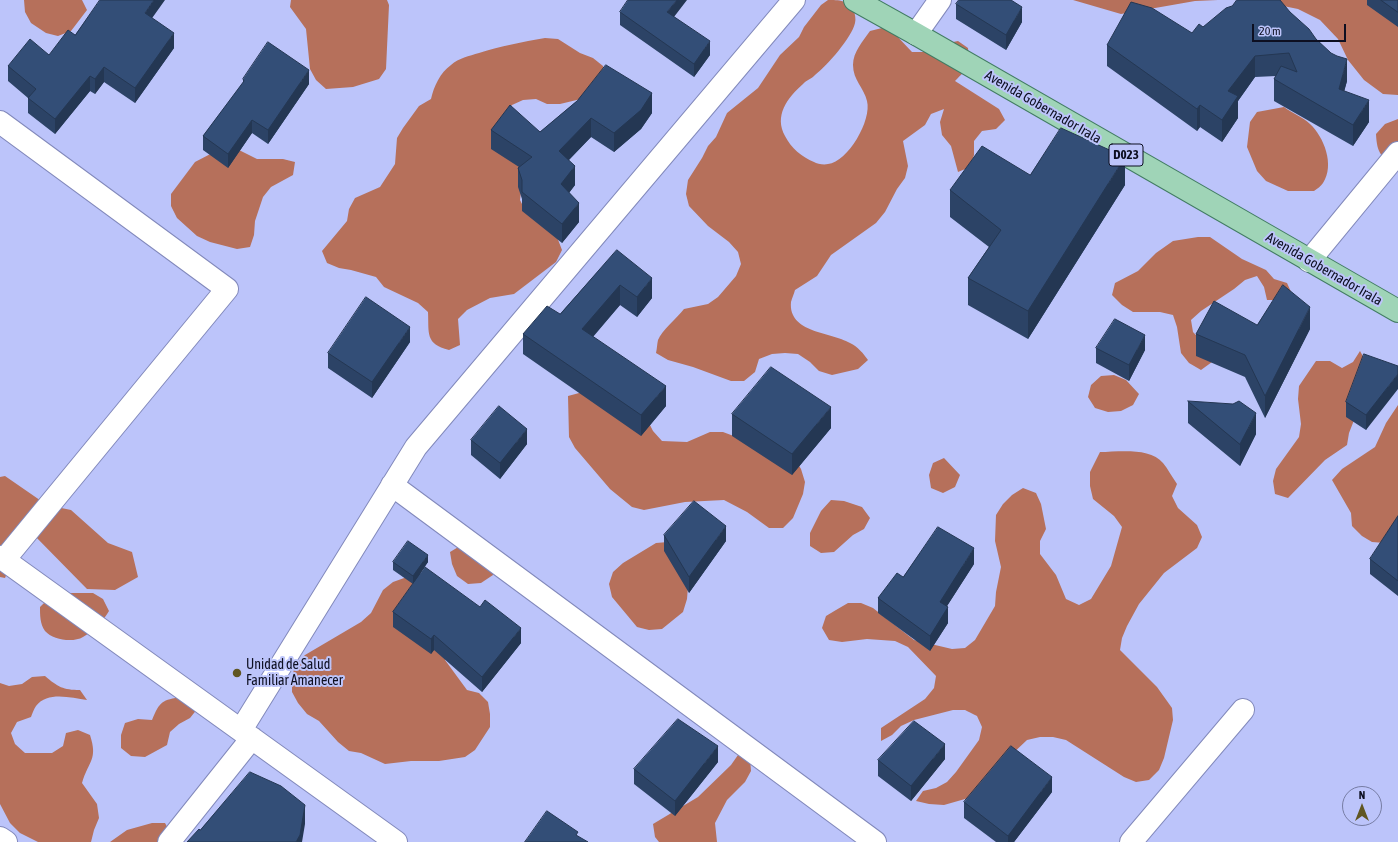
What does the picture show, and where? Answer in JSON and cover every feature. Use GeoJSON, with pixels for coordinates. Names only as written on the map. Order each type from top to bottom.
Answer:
{"type":"FeatureCollection","features":[{"type":"Feature","properties":{"kind":"main road","name":"Avenida Gobernador Irala"},"geometry":{"type":"LineString","coordinates":[[855,0],[1398,311]]}},
{"type":"Feature","properties":{"kind":"street"},"geometry":{"type":"LineString","coordinates":[[169,842],[247,734],[392,485],[416,447],[794,0]]}},
{"type":"Feature","properties":{"kind":"street"},"geometry":{"type":"LineString","coordinates":[[916,34],[940,0]]}},
{"type":"Feature","properties":{"kind":"street"},"geometry":{"type":"LineString","coordinates":[[0,122],[227,289],[2,558],[396,842]]}},
{"type":"Feature","properties":{"kind":"street"},"geometry":{"type":"LineString","coordinates":[[1309,261],[1398,153]]}},
{"type":"Feature","properties":{"kind":"street"},"geometry":{"type":"LineString","coordinates":[[392,485],[875,842]]}},
{"type":"Feature","properties":{"kind":"street"},"geometry":{"type":"LineString","coordinates":[[1131,842],[1243,710]]}},
{"type":"Feature","properties":{"kind":"street"},"geometry":{"type":"LineString","coordinates":[[0,838],[6,842]]}},
{"type":"Feature","properties":{"kind":"shaded area"},"geometry":{"type":"Polygon","coordinates":[[[24,0],[82,0],[87,10],[71,31],[58,36],[46,33],[31,23],[25,12],[24,0]]]}},
{"type":"Feature","properties":{"kind":"shaded area"},"geometry":{"type":"Polygon","coordinates":[[[291,0],[387,0],[389,5],[386,69],[379,79],[353,87],[326,89],[316,80],[310,69],[306,29],[290,7],[291,0]]]}},
{"type":"Feature","properties":{"kind":"shaded area"},"geometry":{"type":"Polygon","coordinates":[[[828,0],[840,1],[850,5],[854,11],[855,22],[849,36],[838,51],[820,71],[797,89],[787,101],[784,108],[781,121],[782,129],[790,144],[801,155],[817,163],[828,164],[843,156],[857,139],[866,119],[868,109],[866,96],[853,70],[853,60],[859,47],[870,31],[882,28],[894,33],[912,52],[924,52],[934,46],[958,41],[968,48],[969,59],[967,66],[963,73],[955,81],[999,109],[1005,120],[996,129],[982,131],[974,141],[974,155],[970,167],[958,172],[951,146],[942,135],[940,122],[944,109],[931,114],[925,125],[903,141],[908,166],[905,178],[897,189],[885,212],[876,223],[831,255],[817,276],[795,290],[791,302],[792,312],[796,320],[803,326],[812,330],[842,339],[855,346],[868,360],[858,369],[832,375],[819,371],[810,362],[798,354],[772,354],[759,359],[755,372],[744,381],[731,381],[693,367],[668,360],[656,353],[658,340],[663,332],[684,309],[708,304],[718,297],[736,276],[741,264],[738,252],[729,242],[708,226],[689,206],[686,194],[688,180],[708,146],[716,137],[727,113],[758,88],[780,55],[799,37],[804,27],[821,5],[828,0]]]}},
{"type":"Feature","properties":{"kind":"shaded area"},"geometry":{"type":"Polygon","coordinates":[[[1073,0],[1218,0],[1195,1],[1121,14],[1073,0]]]}},
{"type":"Feature","properties":{"kind":"shaded area"},"geometry":{"type":"Polygon","coordinates":[[[1254,0],[1375,0],[1398,22],[1398,95],[1383,94],[1364,80],[1348,60],[1338,39],[1320,20],[1298,9],[1254,0]]]}},
{"type":"Feature","properties":{"kind":"shaded area"},"geometry":{"type":"Polygon","coordinates":[[[545,38],[558,39],[580,53],[593,58],[603,66],[603,79],[585,98],[560,104],[547,104],[536,99],[523,100],[512,105],[504,116],[523,175],[520,200],[526,212],[557,237],[562,250],[556,262],[514,294],[490,298],[467,310],[458,319],[460,345],[449,350],[441,348],[432,341],[429,332],[428,312],[418,303],[384,287],[376,277],[339,268],[327,263],[322,251],[347,221],[349,209],[355,198],[380,187],[395,164],[397,138],[419,106],[431,99],[438,80],[447,68],[468,56],[503,46],[545,38]]]}},
{"type":"Feature","properties":{"kind":"shaded area"},"geometry":{"type":"Polygon","coordinates":[[[1284,107],[1310,124],[1320,136],[1326,152],[1328,168],[1326,176],[1322,184],[1314,191],[1288,191],[1266,181],[1257,171],[1247,147],[1250,122],[1257,112],[1284,107]]]}},
{"type":"Feature","properties":{"kind":"shaded area"},"geometry":{"type":"Polygon","coordinates":[[[1398,119],[1398,167],[1384,157],[1379,151],[1376,134],[1385,124],[1398,119]]]}},
{"type":"Feature","properties":{"kind":"shaded area"},"geometry":{"type":"Polygon","coordinates":[[[233,147],[257,159],[283,159],[295,162],[293,175],[271,187],[263,197],[255,221],[254,235],[250,247],[237,249],[210,242],[197,236],[177,218],[171,206],[171,194],[195,162],[220,149],[233,147]]]}},
{"type":"Feature","properties":{"kind":"shaded area"},"geometry":{"type":"Polygon","coordinates":[[[1198,237],[1210,237],[1242,259],[1266,270],[1274,279],[1287,283],[1292,294],[1281,300],[1267,300],[1264,287],[1257,276],[1245,280],[1201,311],[1191,320],[1193,332],[1210,350],[1212,362],[1201,370],[1189,363],[1181,353],[1177,327],[1173,315],[1160,312],[1133,312],[1122,305],[1112,295],[1115,283],[1138,271],[1156,253],[1173,241],[1198,237]]]}},
{"type":"Feature","properties":{"kind":"shaded area"},"geometry":{"type":"Polygon","coordinates":[[[1360,351],[1366,362],[1358,410],[1349,433],[1347,445],[1325,460],[1288,498],[1275,494],[1273,481],[1276,469],[1299,437],[1301,424],[1298,399],[1299,386],[1316,361],[1330,361],[1342,368],[1353,362],[1360,351]]]}},
{"type":"Feature","properties":{"kind":"shaded area"},"geometry":{"type":"Polygon","coordinates":[[[1114,375],[1126,380],[1139,394],[1133,405],[1121,411],[1108,412],[1095,408],[1088,397],[1091,385],[1101,376],[1114,375]]]}},
{"type":"Feature","properties":{"kind":"shaded area"},"geometry":{"type":"Polygon","coordinates":[[[594,389],[647,419],[653,431],[662,441],[687,442],[710,432],[723,432],[795,459],[801,469],[805,482],[803,494],[793,518],[783,528],[769,528],[747,512],[724,500],[685,502],[644,510],[632,507],[610,489],[575,448],[569,437],[568,396],[594,389]]]}},
{"type":"Feature","properties":{"kind":"shaded area"},"geometry":{"type":"Polygon","coordinates":[[[1398,405],[1398,533],[1385,543],[1372,542],[1362,536],[1352,526],[1351,513],[1332,480],[1342,469],[1375,447],[1386,423],[1398,405]]]}},
{"type":"Feature","properties":{"kind":"shaded area"},"geometry":{"type":"Polygon","coordinates":[[[1100,452],[1142,452],[1157,458],[1163,463],[1177,484],[1172,496],[1178,508],[1197,525],[1202,537],[1197,548],[1164,573],[1139,604],[1122,638],[1120,650],[1157,687],[1172,708],[1173,720],[1164,758],[1159,770],[1149,780],[1136,782],[1124,777],[1066,740],[1053,737],[1040,737],[1027,740],[972,797],[944,805],[916,801],[923,791],[936,788],[947,782],[979,740],[982,727],[977,716],[965,710],[953,710],[914,720],[901,726],[892,735],[881,741],[881,728],[925,699],[934,688],[936,676],[908,647],[895,641],[867,639],[842,642],[829,640],[822,628],[826,616],[848,603],[861,603],[873,608],[914,640],[952,649],[965,648],[975,640],[995,606],[1001,567],[995,541],[996,515],[1003,504],[1012,495],[1023,488],[1036,493],[1041,504],[1046,529],[1040,541],[1040,554],[1056,575],[1066,599],[1079,605],[1091,599],[1111,566],[1122,527],[1114,516],[1093,499],[1090,486],[1090,472],[1100,452]]]}},
{"type":"Feature","properties":{"kind":"shaded area"},"geometry":{"type":"Polygon","coordinates":[[[944,458],[960,475],[955,487],[943,493],[931,488],[929,475],[933,463],[944,458]]]}},
{"type":"Feature","properties":{"kind":"shaded area"},"geometry":{"type":"Polygon","coordinates":[[[5,476],[47,505],[71,510],[108,543],[132,552],[138,577],[115,590],[87,589],[32,533],[15,554],[5,578],[0,577],[0,477],[5,476]]]}},
{"type":"Feature","properties":{"kind":"shaded area"},"geometry":{"type":"Polygon","coordinates":[[[831,500],[844,501],[862,507],[870,518],[864,529],[853,535],[834,552],[821,553],[810,546],[810,533],[821,511],[831,500]]]}},
{"type":"Feature","properties":{"kind":"shaded area"},"geometry":{"type":"Polygon","coordinates":[[[668,542],[689,574],[687,599],[683,612],[662,629],[649,630],[637,627],[612,597],[609,584],[613,572],[623,563],[656,543],[668,542]]]}},
{"type":"Feature","properties":{"kind":"shaded area"},"geometry":{"type":"Polygon","coordinates":[[[460,546],[492,563],[493,575],[481,583],[468,584],[457,576],[452,564],[450,552],[460,546]]]}},
{"type":"Feature","properties":{"kind":"shaded area"},"geometry":{"type":"Polygon","coordinates":[[[419,575],[447,647],[445,660],[467,690],[479,693],[488,702],[490,727],[475,750],[465,757],[439,761],[411,761],[385,764],[361,753],[349,751],[338,742],[319,721],[307,714],[298,703],[292,692],[292,678],[295,665],[305,655],[361,622],[371,613],[383,590],[393,582],[419,575]]]}},
{"type":"Feature","properties":{"kind":"shaded area"},"geometry":{"type":"Polygon","coordinates":[[[60,593],[93,593],[103,599],[109,611],[98,626],[79,639],[63,640],[53,637],[43,628],[40,607],[49,598],[60,593]]]}},
{"type":"Feature","properties":{"kind":"shaded area"},"geometry":{"type":"Polygon","coordinates":[[[45,676],[61,687],[80,690],[87,700],[67,697],[47,698],[36,706],[31,717],[17,722],[11,733],[15,744],[25,753],[52,753],[63,746],[66,733],[78,730],[90,735],[93,755],[82,783],[97,804],[99,818],[91,842],[38,842],[20,833],[10,823],[0,804],[0,683],[9,686],[22,684],[32,677],[45,676]]]}},
{"type":"Feature","properties":{"kind":"shaded area"},"geometry":{"type":"Polygon","coordinates":[[[182,697],[198,708],[190,718],[179,724],[170,732],[167,745],[145,757],[131,756],[121,748],[121,735],[125,723],[138,719],[152,720],[162,702],[182,697]]]}},
{"type":"Feature","properties":{"kind":"shaded area"},"geometry":{"type":"Polygon","coordinates":[[[738,755],[750,758],[751,771],[745,782],[727,800],[715,823],[717,842],[659,842],[655,837],[653,824],[698,797],[731,765],[738,755]]]}},
{"type":"Feature","properties":{"kind":"shaded area"},"geometry":{"type":"Polygon","coordinates":[[[152,823],[165,823],[171,834],[164,842],[110,842],[127,830],[152,823]]]}},
{"type":"Feature","properties":{"kind":"building"},"geometry":{"type":"Polygon","coordinates":[[[100,0],[154,0],[145,13],[174,33],[135,88],[104,67],[95,79],[90,76],[55,119],[28,98],[36,89],[8,66],[30,39],[49,55],[68,30],[75,35],[100,0]]]}},
{"type":"Feature","properties":{"kind":"building"},"geometry":{"type":"Polygon","coordinates":[[[628,0],[677,0],[667,12],[710,41],[694,64],[620,12],[628,0]]]}},
{"type":"Feature","properties":{"kind":"building"},"geometry":{"type":"Polygon","coordinates":[[[959,0],[1011,0],[1022,7],[1006,35],[956,4],[959,0]]]}},
{"type":"Feature","properties":{"kind":"building"},"geometry":{"type":"Polygon","coordinates":[[[1237,0],[1280,0],[1331,53],[1347,59],[1339,89],[1369,100],[1353,125],[1274,79],[1281,66],[1297,72],[1289,53],[1255,56],[1228,91],[1238,96],[1222,120],[1200,105],[1197,109],[1107,45],[1131,2],[1152,8],[1192,33],[1199,24],[1203,27],[1226,8],[1232,6],[1237,0]]]}},
{"type":"Feature","properties":{"kind":"building"},"geometry":{"type":"Polygon","coordinates":[[[1381,0],[1398,0],[1398,12],[1381,0]]]}},
{"type":"Feature","properties":{"kind":"building"},"geometry":{"type":"Polygon","coordinates":[[[268,42],[309,70],[268,130],[252,120],[228,154],[203,136],[244,81],[243,79],[268,42]]]}},
{"type":"Feature","properties":{"kind":"building"},"geometry":{"type":"Polygon","coordinates":[[[606,65],[652,93],[641,110],[614,133],[591,118],[559,151],[575,166],[561,184],[579,203],[562,224],[522,192],[522,180],[518,168],[532,157],[491,130],[510,105],[540,132],[577,101],[606,65]]]}},
{"type":"Feature","properties":{"kind":"building"},"geometry":{"type":"Polygon","coordinates":[[[1061,128],[1125,157],[1028,311],[968,278],[1001,230],[950,190],[982,146],[1030,175],[1061,128]]]}},
{"type":"Feature","properties":{"kind":"building"},"geometry":{"type":"Polygon","coordinates":[[[617,250],[652,278],[637,297],[620,285],[582,329],[666,386],[641,415],[523,334],[547,306],[560,314],[617,250]]]}},
{"type":"Feature","properties":{"kind":"building"},"geometry":{"type":"Polygon","coordinates":[[[1283,285],[1310,307],[1265,396],[1245,355],[1196,334],[1214,301],[1257,325],[1283,285]]]}},
{"type":"Feature","properties":{"kind":"building"},"geometry":{"type":"Polygon","coordinates":[[[366,297],[410,327],[372,382],[328,353],[366,297]]]}},
{"type":"Feature","properties":{"kind":"building"},"geometry":{"type":"Polygon","coordinates":[[[1115,319],[1145,335],[1129,365],[1096,348],[1115,319]]]}},
{"type":"Feature","properties":{"kind":"building"},"geometry":{"type":"Polygon","coordinates":[[[1364,354],[1398,366],[1398,374],[1366,415],[1346,402],[1364,354]]]}},
{"type":"Feature","properties":{"kind":"building"},"geometry":{"type":"Polygon","coordinates":[[[771,367],[831,407],[792,454],[732,414],[771,367]]]}},
{"type":"Feature","properties":{"kind":"building"},"geometry":{"type":"Polygon","coordinates":[[[1188,401],[1233,404],[1239,401],[1256,413],[1240,444],[1188,401]]]}},
{"type":"Feature","properties":{"kind":"building"},"geometry":{"type":"Polygon","coordinates":[[[499,406],[527,429],[500,463],[471,440],[499,406]]]}},
{"type":"Feature","properties":{"kind":"building"},"geometry":{"type":"Polygon","coordinates":[[[694,501],[726,526],[689,577],[664,535],[694,501]]]}},
{"type":"Feature","properties":{"kind":"building"},"geometry":{"type":"Polygon","coordinates":[[[1398,516],[1398,581],[1370,559],[1398,516]]]}},
{"type":"Feature","properties":{"kind":"building"},"geometry":{"type":"Polygon","coordinates":[[[938,527],[974,548],[940,602],[948,607],[930,636],[878,598],[897,573],[903,577],[938,527]]]}},
{"type":"Feature","properties":{"kind":"building"},"geometry":{"type":"Polygon","coordinates":[[[408,541],[428,555],[413,576],[393,562],[408,541]]]}},
{"type":"Feature","properties":{"kind":"building"},"geometry":{"type":"Polygon","coordinates":[[[425,567],[480,607],[485,600],[521,628],[482,677],[434,635],[431,639],[393,612],[425,567]]]}},
{"type":"Feature","properties":{"kind":"building"},"geometry":{"type":"Polygon","coordinates":[[[678,719],[718,746],[675,801],[634,769],[678,719]]]}},
{"type":"Feature","properties":{"kind":"building"},"geometry":{"type":"Polygon","coordinates":[[[914,721],[945,744],[911,786],[878,760],[914,721]]]}},
{"type":"Feature","properties":{"kind":"building"},"geometry":{"type":"Polygon","coordinates":[[[1011,746],[1052,777],[1008,836],[964,802],[1011,746]]]}},
{"type":"Feature","properties":{"kind":"building"},"geometry":{"type":"Polygon","coordinates":[[[250,772],[281,786],[305,805],[300,835],[296,842],[187,842],[199,829],[200,830],[250,772]]]}},
{"type":"Feature","properties":{"kind":"building"},"geometry":{"type":"Polygon","coordinates":[[[547,811],[578,832],[576,835],[588,842],[525,842],[547,811]]]}},
{"type":"Feature","properties":{"kind":"place","name":"Unidad de Salud Familiar Amanecer"},"geometry":{"type":"Point","coordinates":[237,673]}}]}
